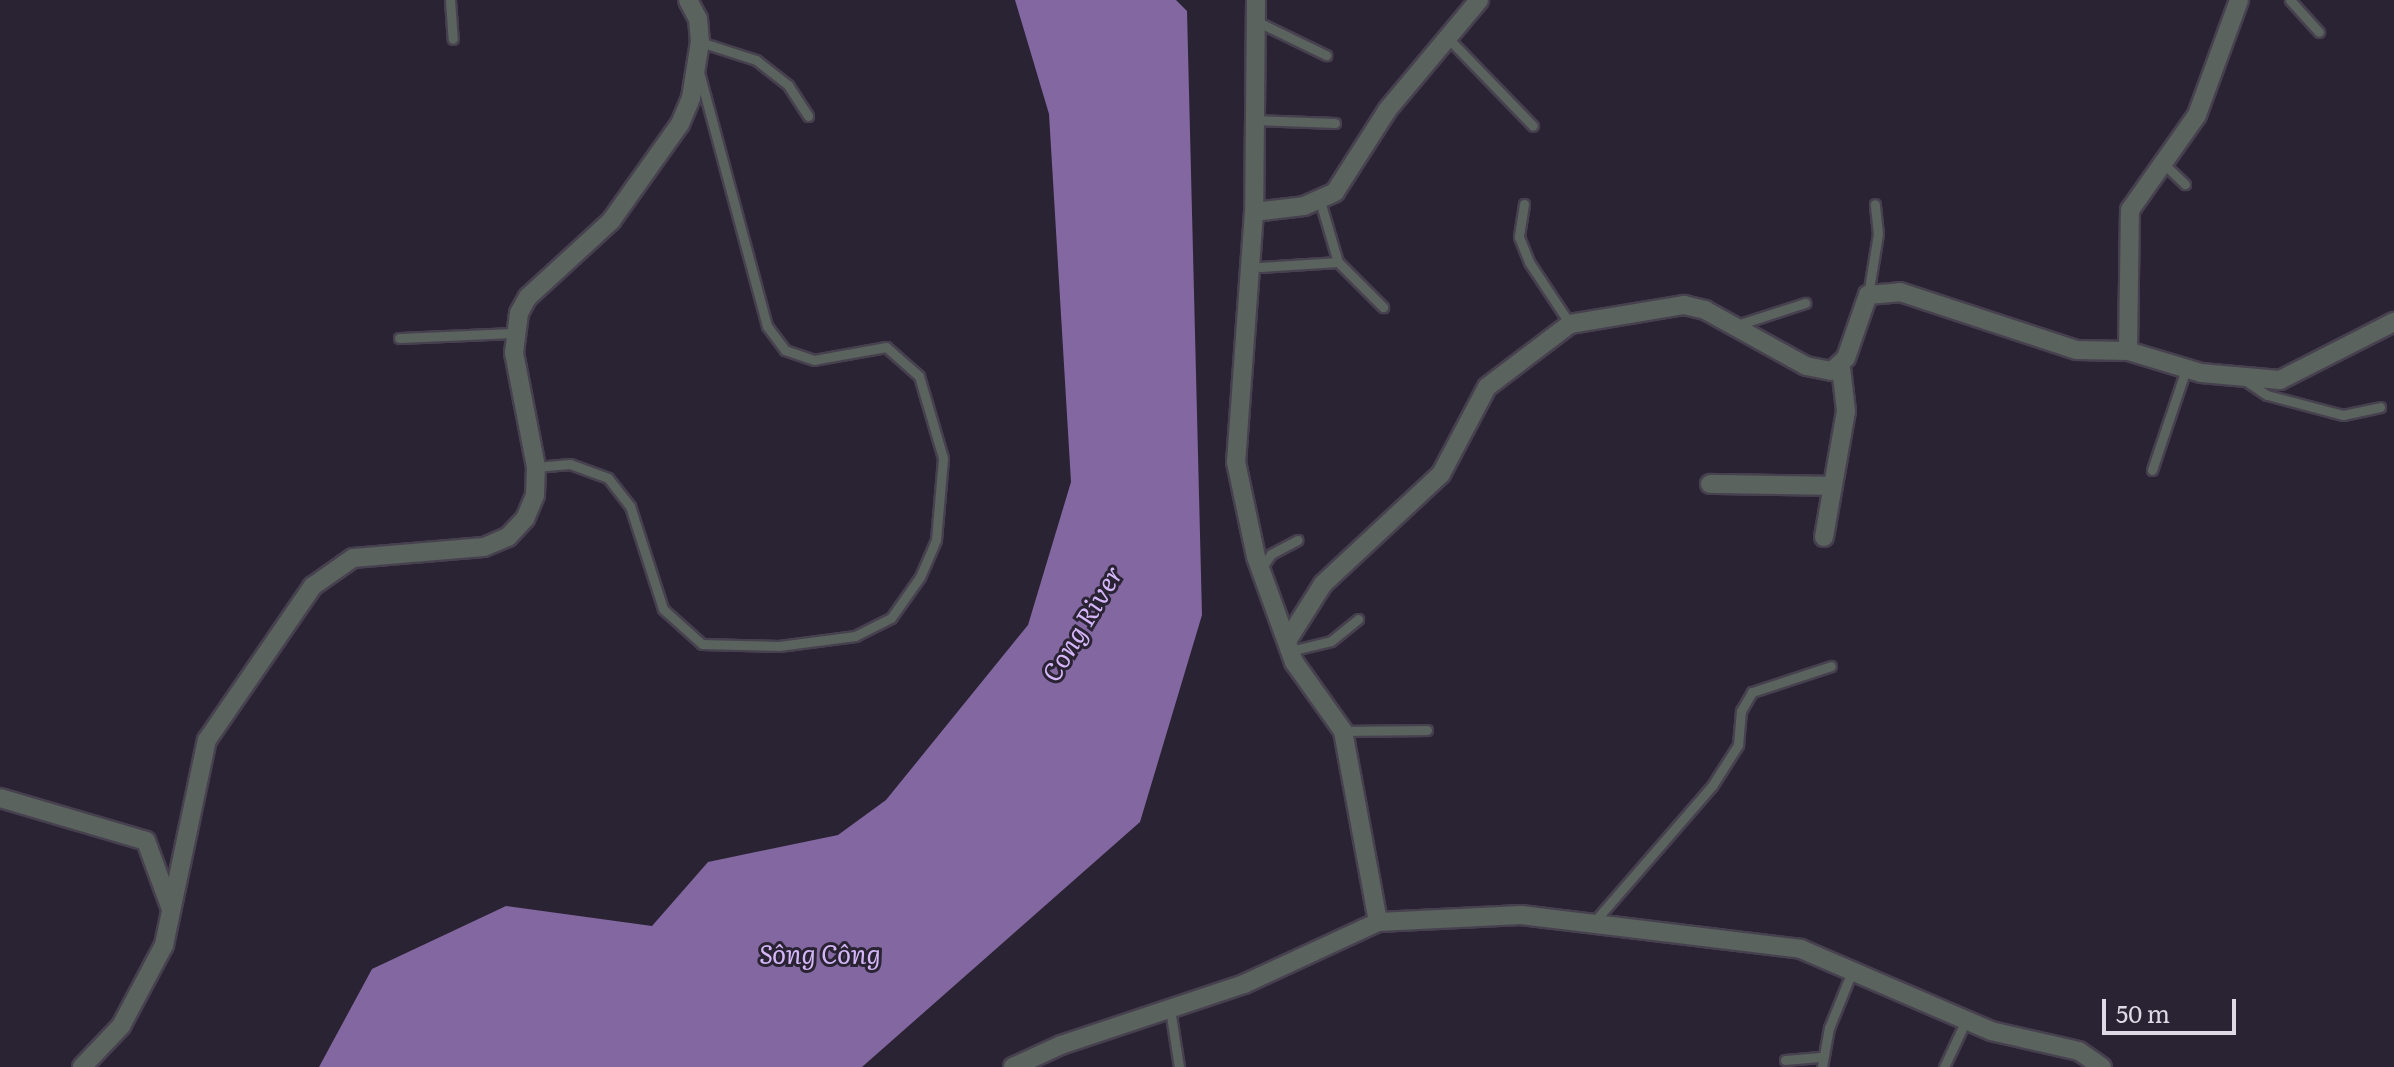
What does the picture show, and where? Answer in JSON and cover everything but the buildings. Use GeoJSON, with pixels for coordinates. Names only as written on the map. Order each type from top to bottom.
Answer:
{"type":"FeatureCollection","features":[{"type":"Feature","properties":{"kind":"street"},"geometry":{"type":"LineString","coordinates":[[82,1067],[133,1005],[173,914],[207,740],[313,586],[353,558],[461,551],[508,537],[525,519],[542,467],[514,333],[528,297],[611,221],[680,124],[698,70],[700,42],[698,19],[688,0]]}},
{"type":"Feature","properties":{"kind":"street"},"geometry":{"type":"LineString","coordinates":[[1256,0],[1254,212],[1235,445],[1260,570],[1288,646],[1343,731],[1378,922]]}},
{"type":"Feature","properties":{"kind":"street"},"geometry":{"type":"LineString","coordinates":[[1254,212],[1320,201],[1346,179],[1388,109],[1479,0]]}},
{"type":"Feature","properties":{"kind":"street"},"geometry":{"type":"LineString","coordinates":[[2128,351],[2130,210],[2197,115],[2239,0]]}},
{"type":"Feature","properties":{"kind":"street"},"geometry":{"type":"LineString","coordinates":[[1824,537],[1846,411],[1841,367],[1868,295],[1900,292],[2076,350],[2128,351],[2186,369],[2243,379],[2280,380],[2394,322]]}},
{"type":"Feature","properties":{"kind":"street"},"geometry":{"type":"LineString","coordinates":[[1288,646],[1323,584],[1441,474],[1487,387],[1570,324],[1684,305],[1734,326],[1806,366],[1819,371],[1841,367]]}},
{"type":"Feature","properties":{"kind":"street"},"geometry":{"type":"LineString","coordinates":[[1710,484],[1832,486]]}},
{"type":"Feature","properties":{"kind":"street"},"geometry":{"type":"LineString","coordinates":[[0,798],[146,841],[173,914]]}},
{"type":"Feature","properties":{"kind":"street"},"geometry":{"type":"LineString","coordinates":[[1013,1067],[1256,979],[1378,922],[1521,915],[1801,949],[2010,1037],[2079,1051],[2097,1059],[2102,1067]]}},
{"type":"Feature","properties":{"kind":"lane"},"geometry":{"type":"LineString","coordinates":[[450,0],[453,39]]}},
{"type":"Feature","properties":{"kind":"lane"},"geometry":{"type":"LineString","coordinates":[[2290,0],[2319,32]]}},
{"type":"Feature","properties":{"kind":"lane"},"geometry":{"type":"LineString","coordinates":[[1255,20],[1275,35],[1326,55]]}},
{"type":"Feature","properties":{"kind":"lane"},"geometry":{"type":"LineString","coordinates":[[1448,38],[1533,126]]}},
{"type":"Feature","properties":{"kind":"lane"},"geometry":{"type":"LineString","coordinates":[[700,42],[756,60],[788,85],[808,116]]}},
{"type":"Feature","properties":{"kind":"lane"},"geometry":{"type":"LineString","coordinates":[[542,467],[570,464],[608,478],[630,506],[663,609],[702,644],[779,646],[855,636],[891,618],[920,577],[936,540],[943,458],[919,376],[886,347],[814,360],[785,350],[767,326],[698,70]]}},
{"type":"Feature","properties":{"kind":"lane"},"geometry":{"type":"LineString","coordinates":[[1254,120],[1335,123]]}},
{"type":"Feature","properties":{"kind":"lane"},"geometry":{"type":"LineString","coordinates":[[2162,162],[2185,184]]}},
{"type":"Feature","properties":{"kind":"lane"},"geometry":{"type":"LineString","coordinates":[[1320,201],[1338,262],[1383,307]]}},
{"type":"Feature","properties":{"kind":"lane"},"geometry":{"type":"LineString","coordinates":[[1524,204],[1519,237],[1529,262],[1570,324]]}},
{"type":"Feature","properties":{"kind":"lane"},"geometry":{"type":"LineString","coordinates":[[1868,295],[1878,234],[1875,204]]}},
{"type":"Feature","properties":{"kind":"lane"},"geometry":{"type":"LineString","coordinates":[[1260,267],[1338,262]]}},
{"type":"Feature","properties":{"kind":"lane"},"geometry":{"type":"LineString","coordinates":[[1734,326],[1805,303]]}},
{"type":"Feature","properties":{"kind":"lane"},"geometry":{"type":"LineString","coordinates":[[399,338],[514,333]]}},
{"type":"Feature","properties":{"kind":"lane"},"geometry":{"type":"LineString","coordinates":[[2152,470],[2186,369]]}},
{"type":"Feature","properties":{"kind":"lane"},"geometry":{"type":"LineString","coordinates":[[2243,379],[2267,395],[2343,415],[2380,407]]}},
{"type":"Feature","properties":{"kind":"lane"},"geometry":{"type":"LineString","coordinates":[[1260,570],[1271,554],[1297,540]]}},
{"type":"Feature","properties":{"kind":"lane"},"geometry":{"type":"LineString","coordinates":[[1288,646],[1331,641],[1358,619]]}},
{"type":"Feature","properties":{"kind":"lane"},"geometry":{"type":"LineString","coordinates":[[1594,922],[1712,786],[1738,745],[1741,711],[1752,692],[1831,666]]}},
{"type":"Feature","properties":{"kind":"lane"},"geometry":{"type":"LineString","coordinates":[[1343,731],[1427,730]]}},
{"type":"Feature","properties":{"kind":"lane"},"geometry":{"type":"LineString","coordinates":[[1785,1060],[1822,1062],[1829,1028],[1853,969]]}},
{"type":"Feature","properties":{"kind":"lane"},"geometry":{"type":"LineString","coordinates":[[1170,1009],[1179,1067]]}},
{"type":"Feature","properties":{"kind":"lane"},"geometry":{"type":"LineString","coordinates":[[1944,1067],[1966,1020]]}},
{"type":"Feature","properties":{"kind":"water","name":"Sông Công"},"geometry":{"type":"Polygon","coordinates":[[[1015,0],[1176,0],[1187,11],[1202,615],[1140,822],[862,1067],[319,1067],[372,969],[506,906],[652,926],[708,862],[838,835],[886,800],[1028,625],[1071,482],[1049,114],[1015,0]]]}},
{"type":"Feature","properties":{"kind":"water label","name":"Cong River"},"geometry":{"type":"Point","coordinates":[1081,623]}}]}
